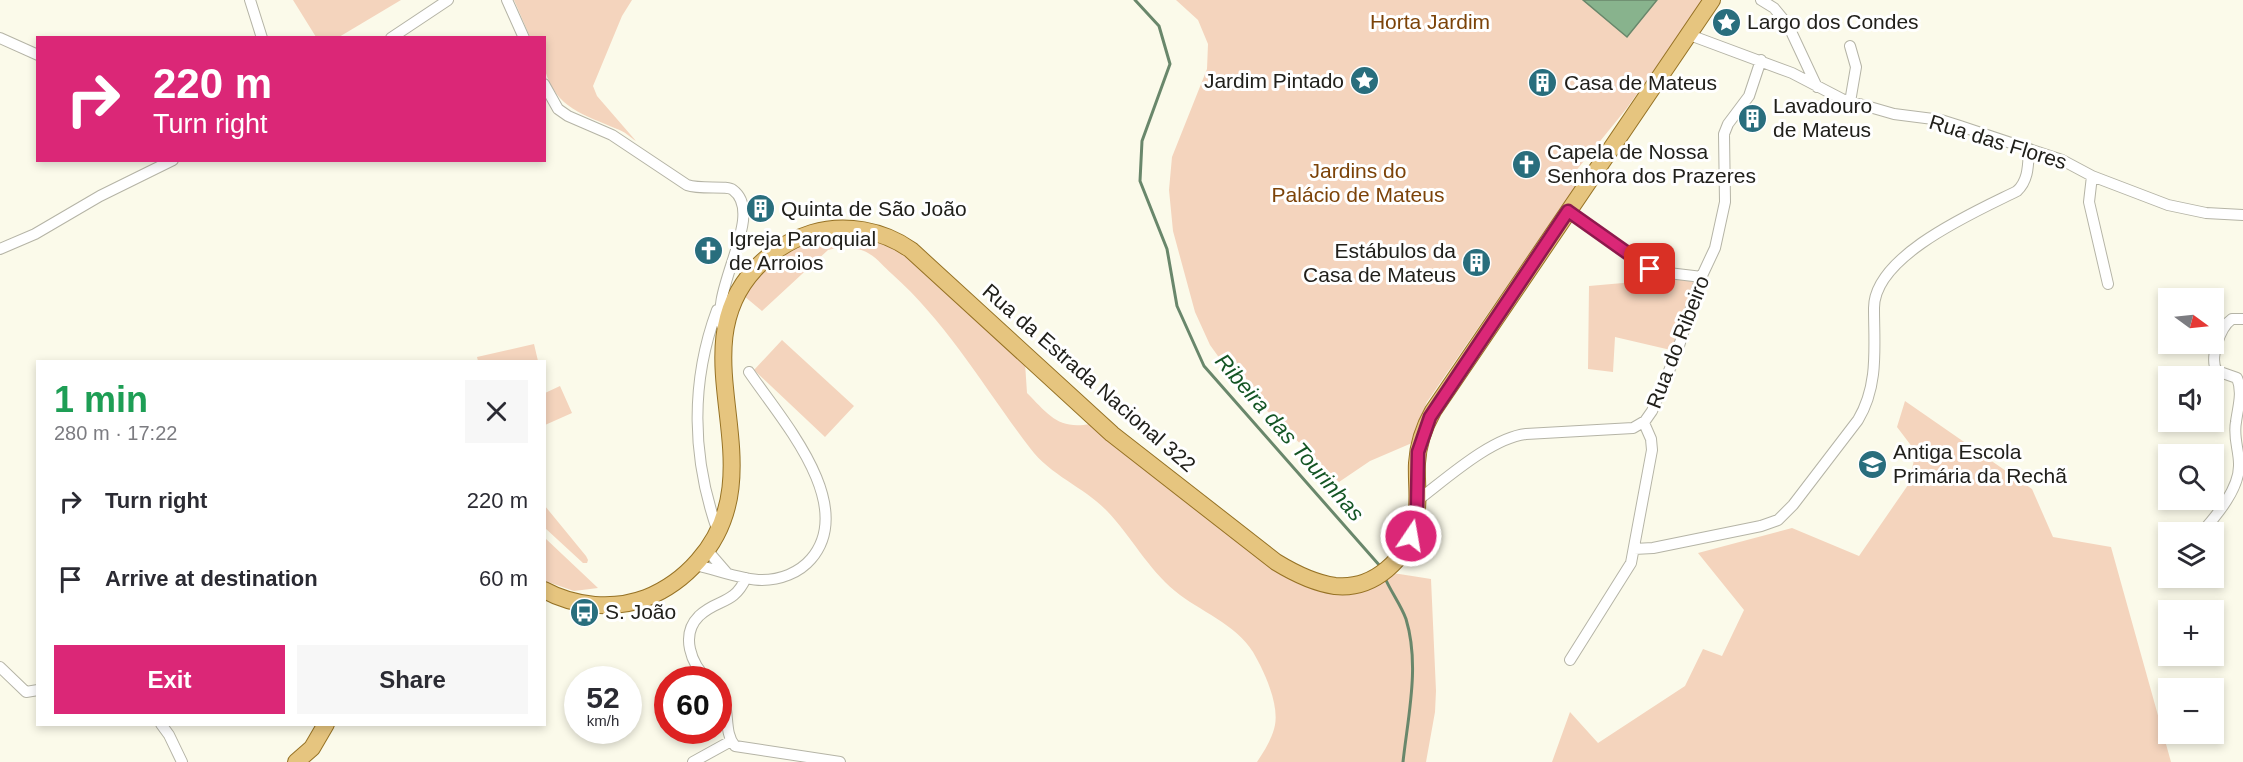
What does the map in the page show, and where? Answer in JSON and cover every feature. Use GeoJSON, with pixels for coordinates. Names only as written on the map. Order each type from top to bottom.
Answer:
{"type":"FeatureCollection","features":[{"type":"Feature","properties":{"kind":"main road","name":"Rua da Estrada Nacional 322"},"geometry":{"type":"LineString","coordinates":[[546,591],[580,603],[603,605],[629,602],[663,590],[695,565],[707,550],[718,532],[728,507],[732,477],[723,351],[724,330],[729,312],[741,287],[760,263],[789,242],[830,229],[852,229],[883,235],[900,242],[921,258],[1112,434],[1269,558],[1298,574],[1332,585],[1356,585],[1385,571],[1409,541],[1415,523],[1418,500],[1418,452],[1433,411],[1712,0]]}},
{"type":"Feature","properties":{"kind":"main road"},"geometry":{"type":"LineString","coordinates":[[296,762],[312,748],[325,726]]}},
{"type":"Feature","properties":{"kind":"street"},"geometry":{"type":"LineString","coordinates":[[249,0],[261,36]]}},
{"type":"Feature","properties":{"kind":"street"},"geometry":{"type":"LineString","coordinates":[[394,36],[448,0]]}},
{"type":"Feature","properties":{"kind":"street"},"geometry":{"type":"LineString","coordinates":[[507,0],[523,36]]}},
{"type":"Feature","properties":{"kind":"street"},"geometry":{"type":"LineString","coordinates":[[1761,0],[1774,9],[1788,26],[1817,87]]}},
{"type":"Feature","properties":{"kind":"street","name":"Rua das Flores"},"geometry":{"type":"LineString","coordinates":[[1687,34],[1800,76],[1817,87],[1850,102],[1894,114],[1951,123],[2069,163],[2092,176],[2168,205],[2206,213],[2243,215]]}},
{"type":"Feature","properties":{"kind":"street"},"geometry":{"type":"LineString","coordinates":[[0,38],[36,54]]}},
{"type":"Feature","properties":{"kind":"street"},"geometry":{"type":"LineString","coordinates":[[1850,46],[1856,67],[1850,102]]}},
{"type":"Feature","properties":{"kind":"street","name":"Rua do Ribeiro"},"geometry":{"type":"LineString","coordinates":[[1418,500],[1479,455],[1509,438],[1526,434],[1625,429],[1644,423],[1652,411],[1676,355],[1702,277],[1715,248],[1724,211],[1724,132],[1749,96],[1761,60]]}},
{"type":"Feature","properties":{"kind":"street"},"geometry":{"type":"LineString","coordinates":[[546,88],[558,109],[568,116],[612,135],[687,184],[701,188],[727,188],[734,191],[740,202],[742,228],[702,360],[697,406],[705,484],[718,532]]}},
{"type":"Feature","properties":{"kind":"street"},"geometry":{"type":"LineString","coordinates":[[1634,549],[1653,548],[1761,526],[1784,516],[1854,426],[1865,406],[1874,367],[1876,346],[1874,307],[1880,284],[1909,254],[1945,227],[2017,192],[2025,182],[2027,175],[2029,149]]}},
{"type":"Feature","properties":{"kind":"street"},"geometry":{"type":"LineString","coordinates":[[0,249],[35,234],[100,196],[169,162]]}},
{"type":"Feature","properties":{"kind":"street"},"geometry":{"type":"LineString","coordinates":[[2092,176],[2089,202],[2108,284]]}},
{"type":"Feature","properties":{"kind":"street"},"geometry":{"type":"LineString","coordinates":[[1568,211],[1647,268],[1660,272],[1702,277]]}},
{"type":"Feature","properties":{"kind":"street"},"geometry":{"type":"LineString","coordinates":[[721,299],[719,317],[724,330]]}},
{"type":"Feature","properties":{"kind":"street"},"geometry":{"type":"LineString","coordinates":[[2209,522],[2229,494],[2239,471],[2235,428],[2242,399],[2242,388],[2236,378],[2217,371],[2214,363],[2226,324],[2234,319],[2243,320]]}},
{"type":"Feature","properties":{"kind":"street"},"geometry":{"type":"LineString","coordinates":[[695,565],[746,578],[773,579],[787,575],[801,567],[818,549],[824,532],[827,515],[824,499],[813,470],[799,445],[749,372]]}},
{"type":"Feature","properties":{"kind":"street"},"geometry":{"type":"LineString","coordinates":[[1570,660],[1627,571],[1634,549],[1636,526],[1652,450],[1651,439],[1644,423]]}},
{"type":"Feature","properties":{"kind":"street"},"geometry":{"type":"LineString","coordinates":[[707,550],[727,572]]}},
{"type":"Feature","properties":{"kind":"street"},"geometry":{"type":"LineString","coordinates":[[697,666],[692,659],[689,645],[693,626],[702,614],[737,594],[746,578]]}},
{"type":"Feature","properties":{"kind":"street"},"geometry":{"type":"LineString","coordinates":[[0,667],[26,692],[36,690]]}},
{"type":"Feature","properties":{"kind":"street"},"geometry":{"type":"LineString","coordinates":[[162,726],[182,762]]}},
{"type":"Feature","properties":{"kind":"street"},"geometry":{"type":"LineString","coordinates":[[732,743],[739,747],[840,762]]}},
{"type":"Feature","properties":{"kind":"street"},"geometry":{"type":"LineString","coordinates":[[693,762],[726,744]]}},
{"type":"Feature","properties":{"kind":"green space"},"geometry":{"type":"Polygon","coordinates":[[[293,0],[401,0],[341,36],[315,36],[293,0]]]}},
{"type":"Feature","properties":{"kind":"green space"},"geometry":{"type":"Polygon","coordinates":[[[514,0],[632,0],[622,16],[593,86],[597,96],[636,141],[622,131],[583,114],[564,102],[550,83],[546,72],[546,36],[530,36],[514,0]]]}},
{"type":"Feature","properties":{"kind":"green space","name":"Jardins do Palácio de Mateus"},"geometry":{"type":"Polygon","coordinates":[[[1176,0],[1703,0],[1627,108],[1575,172],[1582,177],[1427,402],[1412,443],[1370,461],[1339,482],[1228,370],[1210,345],[1195,312],[1173,231],[1169,190],[1172,157],[1207,69],[1208,44],[1198,20],[1176,0]]]}},
{"type":"Feature","properties":{"kind":"green space"},"geometry":{"type":"Polygon","coordinates":[[[846,236],[872,240],[907,254],[1025,363],[1027,393],[1048,414],[1070,425],[1090,424],[1183,500],[1267,562],[1313,588],[1393,573],[1431,579],[1436,691],[1435,712],[1426,762],[1257,762],[1274,730],[1276,716],[1273,697],[1266,678],[1246,642],[1237,633],[1175,591],[1156,573],[1107,511],[1038,458],[931,314],[871,255],[854,249],[828,250],[762,311],[744,296],[773,262],[792,248],[817,239],[846,236]]]}},
{"type":"Feature","properties":{"kind":"green space"},"geometry":{"type":"Polygon","coordinates":[[[1662,274],[1698,278],[1675,351],[1615,337],[1613,372],[1588,369],[1589,286],[1657,280],[1662,274]]]}},
{"type":"Feature","properties":{"kind":"green space"},"geometry":{"type":"Polygon","coordinates":[[[782,340],[854,406],[825,437],[754,370],[782,340]]]}},
{"type":"Feature","properties":{"kind":"green space"},"geometry":{"type":"Polygon","coordinates":[[[534,344],[538,360],[478,360],[477,357],[534,344]]]}},
{"type":"Feature","properties":{"kind":"green space"},"geometry":{"type":"Polygon","coordinates":[[[560,386],[572,413],[546,425],[546,393],[560,386]]]}},
{"type":"Feature","properties":{"kind":"green space"},"geometry":{"type":"Polygon","coordinates":[[[1905,401],[2032,489],[2053,537],[2111,547],[2158,715],[2158,744],[2166,744],[2171,762],[1552,762],[1570,712],[1598,743],[1685,686],[1703,649],[1722,656],[1744,610],[1698,553],[1792,528],[1859,556],[1908,485],[1916,452],[1897,427],[1905,401]]]}},
{"type":"Feature","properties":{"kind":"green space"},"geometry":{"type":"Polygon","coordinates":[[[546,507],[586,556],[587,563],[583,563],[546,529],[546,507]]]}},
{"type":"Feature","properties":{"kind":"green space"},"geometry":{"type":"Polygon","coordinates":[[[546,539],[598,588],[574,591],[546,581],[546,539]]]}},
{"type":"Feature","properties":{"kind":"shaded area"},"geometry":{"type":"Polygon","coordinates":[[[1583,0],[1657,0],[1627,37],[1583,0]]]}},
{"type":"Feature","properties":{"kind":"waterway","name":"Ribeira das Tourinhas"},"geometry":{"type":"LineString","coordinates":[[1135,0],[1159,26],[1170,64],[1142,141],[1140,181],[1167,249],[1177,306],[1204,366],[1380,566]]}},
{"type":"Feature","properties":{"kind":"waterway","name":"Ribeira das Tourinhas"},"geometry":{"type":"LineString","coordinates":[[1385,578],[1406,619],[1412,654],[1412,690],[1403,762]]}},
{"type":"Feature","properties":{"kind":"place","name":"Largo dos Condes"},"geometry":{"type":"Point","coordinates":[1726,22]}},
{"type":"Feature","properties":{"kind":"place","name":"Jardim Pintado"},"geometry":{"type":"Point","coordinates":[1365,81]}},
{"type":"Feature","properties":{"kind":"place","name":"Casa de Mateus"},"geometry":{"type":"Point","coordinates":[1543,83]}},
{"type":"Feature","properties":{"kind":"place","name":"Lavadouro de Mateus"},"geometry":{"type":"Point","coordinates":[1752,118]}},
{"type":"Feature","properties":{"kind":"place","name":"Capela de Nossa Senhora dos Prazeres"},"geometry":{"type":"Point","coordinates":[1526,164]}},
{"type":"Feature","properties":{"kind":"place","name":"Quinta de São João"},"geometry":{"type":"Point","coordinates":[760,209]}},
{"type":"Feature","properties":{"kind":"place","name":"Igreja Paroquial de Arroios"},"geometry":{"type":"Point","coordinates":[708,251]}},
{"type":"Feature","properties":{"kind":"place","name":"Estábulos da Casa de Mateus"},"geometry":{"type":"Point","coordinates":[1477,263]}},
{"type":"Feature","properties":{"kind":"place","name":"Antiga Escola Primária da Rechã"},"geometry":{"type":"Point","coordinates":[1872,464]}},
{"type":"Feature","properties":{"kind":"place","name":"S. João"},"geometry":{"type":"Point","coordinates":[584,612]}},
{"type":"Feature","properties":{"kind":"route"},"geometry":{"type":"LineString","coordinates":[[1411,536],[1417,508],[1418,452],[1430,417],[1568,211],[1650,269]]}},
{"type":"Feature","properties":{"kind":"park label","name":"Horta Jardim"},"geometry":{"type":"Point","coordinates":[1430,22]}}]}
